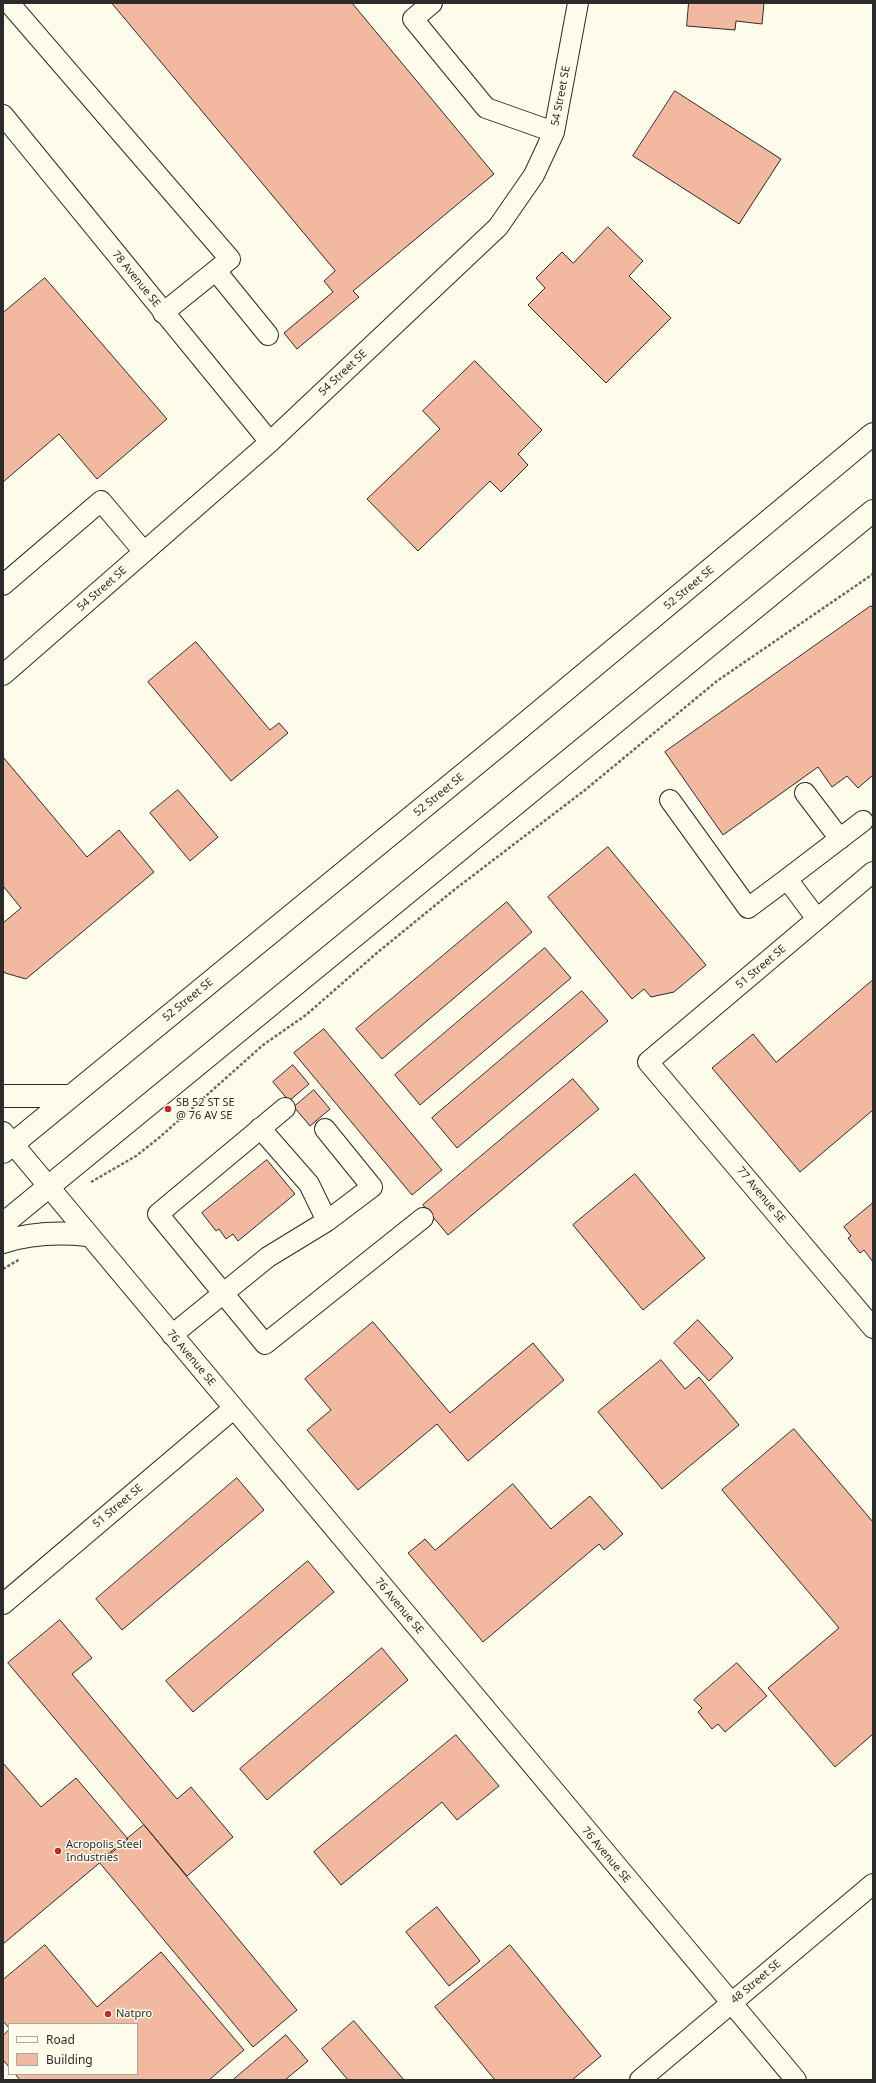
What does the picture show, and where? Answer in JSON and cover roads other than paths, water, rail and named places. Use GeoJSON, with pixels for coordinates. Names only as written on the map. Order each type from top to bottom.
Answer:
{"type":"FeatureCollection","features":[{"type":"Feature","properties":{"kind":"main road","name":"52 Street SE"},"geometry":{"type":"LineString","coordinates":[[6,1143],[70,1096],[491,752],[873,434]]}},
{"type":"Feature","properties":{"kind":"main road"},"geometry":{"type":"LineString","coordinates":[[3,1224],[47,1186],[873,511]]}},
{"type":"Feature","properties":{"kind":"main road"},"geometry":{"type":"LineString","coordinates":[[3,1096],[70,1096]]}},
{"type":"Feature","properties":{"kind":"main road"},"geometry":{"type":"LineString","coordinates":[[3,1242],[19,1237],[44,1233],[87,1235]]}},
{"type":"Feature","properties":{"kind":"street"},"geometry":{"type":"LineString","coordinates":[[9,3],[230,259],[163,313]]}},
{"type":"Feature","properties":{"kind":"street"},"geometry":{"type":"LineString","coordinates":[[432,3],[413,19],[486,108],[554,132]]}},
{"type":"Feature","properties":{"kind":"street","name":"54 Street SE"},"geometry":{"type":"LineString","coordinates":[[3,675],[270,442],[498,227],[534,175],[554,132],[578,3]]}},
{"type":"Feature","properties":{"kind":"street","name":"78 Avenue SE"},"geometry":{"type":"LineString","coordinates":[[3,115],[163,313],[270,442]]}},
{"type":"Feature","properties":{"kind":"street"},"geometry":{"type":"LineString","coordinates":[[216,271],[268,335]]}},
{"type":"Feature","properties":{"kind":"street"},"geometry":{"type":"LineString","coordinates":[[3,585],[101,501],[144,552]]}},
{"type":"Feature","properties":{"kind":"street"},"geometry":{"type":"LineString","coordinates":[[805,793],[840,839]]}},
{"type":"Feature","properties":{"kind":"street"},"geometry":{"type":"LineString","coordinates":[[670,800],[748,908],[863,821]]}},
{"type":"Feature","properties":{"kind":"street","name":"51 Street SE"},"geometry":{"type":"LineString","coordinates":[[648,1062],[873,872]]}},
{"type":"Feature","properties":{"kind":"street"},"geometry":{"type":"LineString","coordinates":[[787,879],[818,919]]}},
{"type":"Feature","properties":{"kind":"street","name":"77 Avenue SE"},"geometry":{"type":"LineString","coordinates":[[648,1062],[873,1328]]}},
{"type":"Feature","properties":{"kind":"street"},"geometry":{"type":"LineString","coordinates":[[285,1108],[158,1214],[265,1344],[423,1218]]}},
{"type":"Feature","properties":{"kind":"street"},"geometry":{"type":"LineString","coordinates":[[260,1128],[309,1184],[327,1221]]}},
{"type":"Feature","properties":{"kind":"street"},"geometry":{"type":"LineString","coordinates":[[172,1335],[268,1257],[327,1221],[372,1187],[325,1129]]}},
{"type":"Feature","properties":{"kind":"street","name":"76 Avenue SE"},"geometry":{"type":"LineString","coordinates":[[6,1143],[47,1186],[234,1408],[730,2004],[796,2080]]}},
{"type":"Feature","properties":{"kind":"street","name":"51 Street SE"},"geometry":{"type":"LineString","coordinates":[[3,1604],[234,1408]]}},
{"type":"Feature","properties":{"kind":"street","name":"48 Street SE"},"geometry":{"type":"LineString","coordinates":[[640,2080],[873,1884]]}},
{"type":"Feature","properties":{"kind":"place","name":"SB 52 ST SE @ 76 AV SE"},"geometry":{"type":"Point","coordinates":[168,1109]}},
{"type":"Feature","properties":{"kind":"place","name":"Acropolis Steel Industries"},"geometry":{"type":"Point","coordinates":[58,1851]}},
{"type":"Feature","properties":{"kind":"place","name":"Natpro"},"geometry":{"type":"Point","coordinates":[108,2014]}}]}
